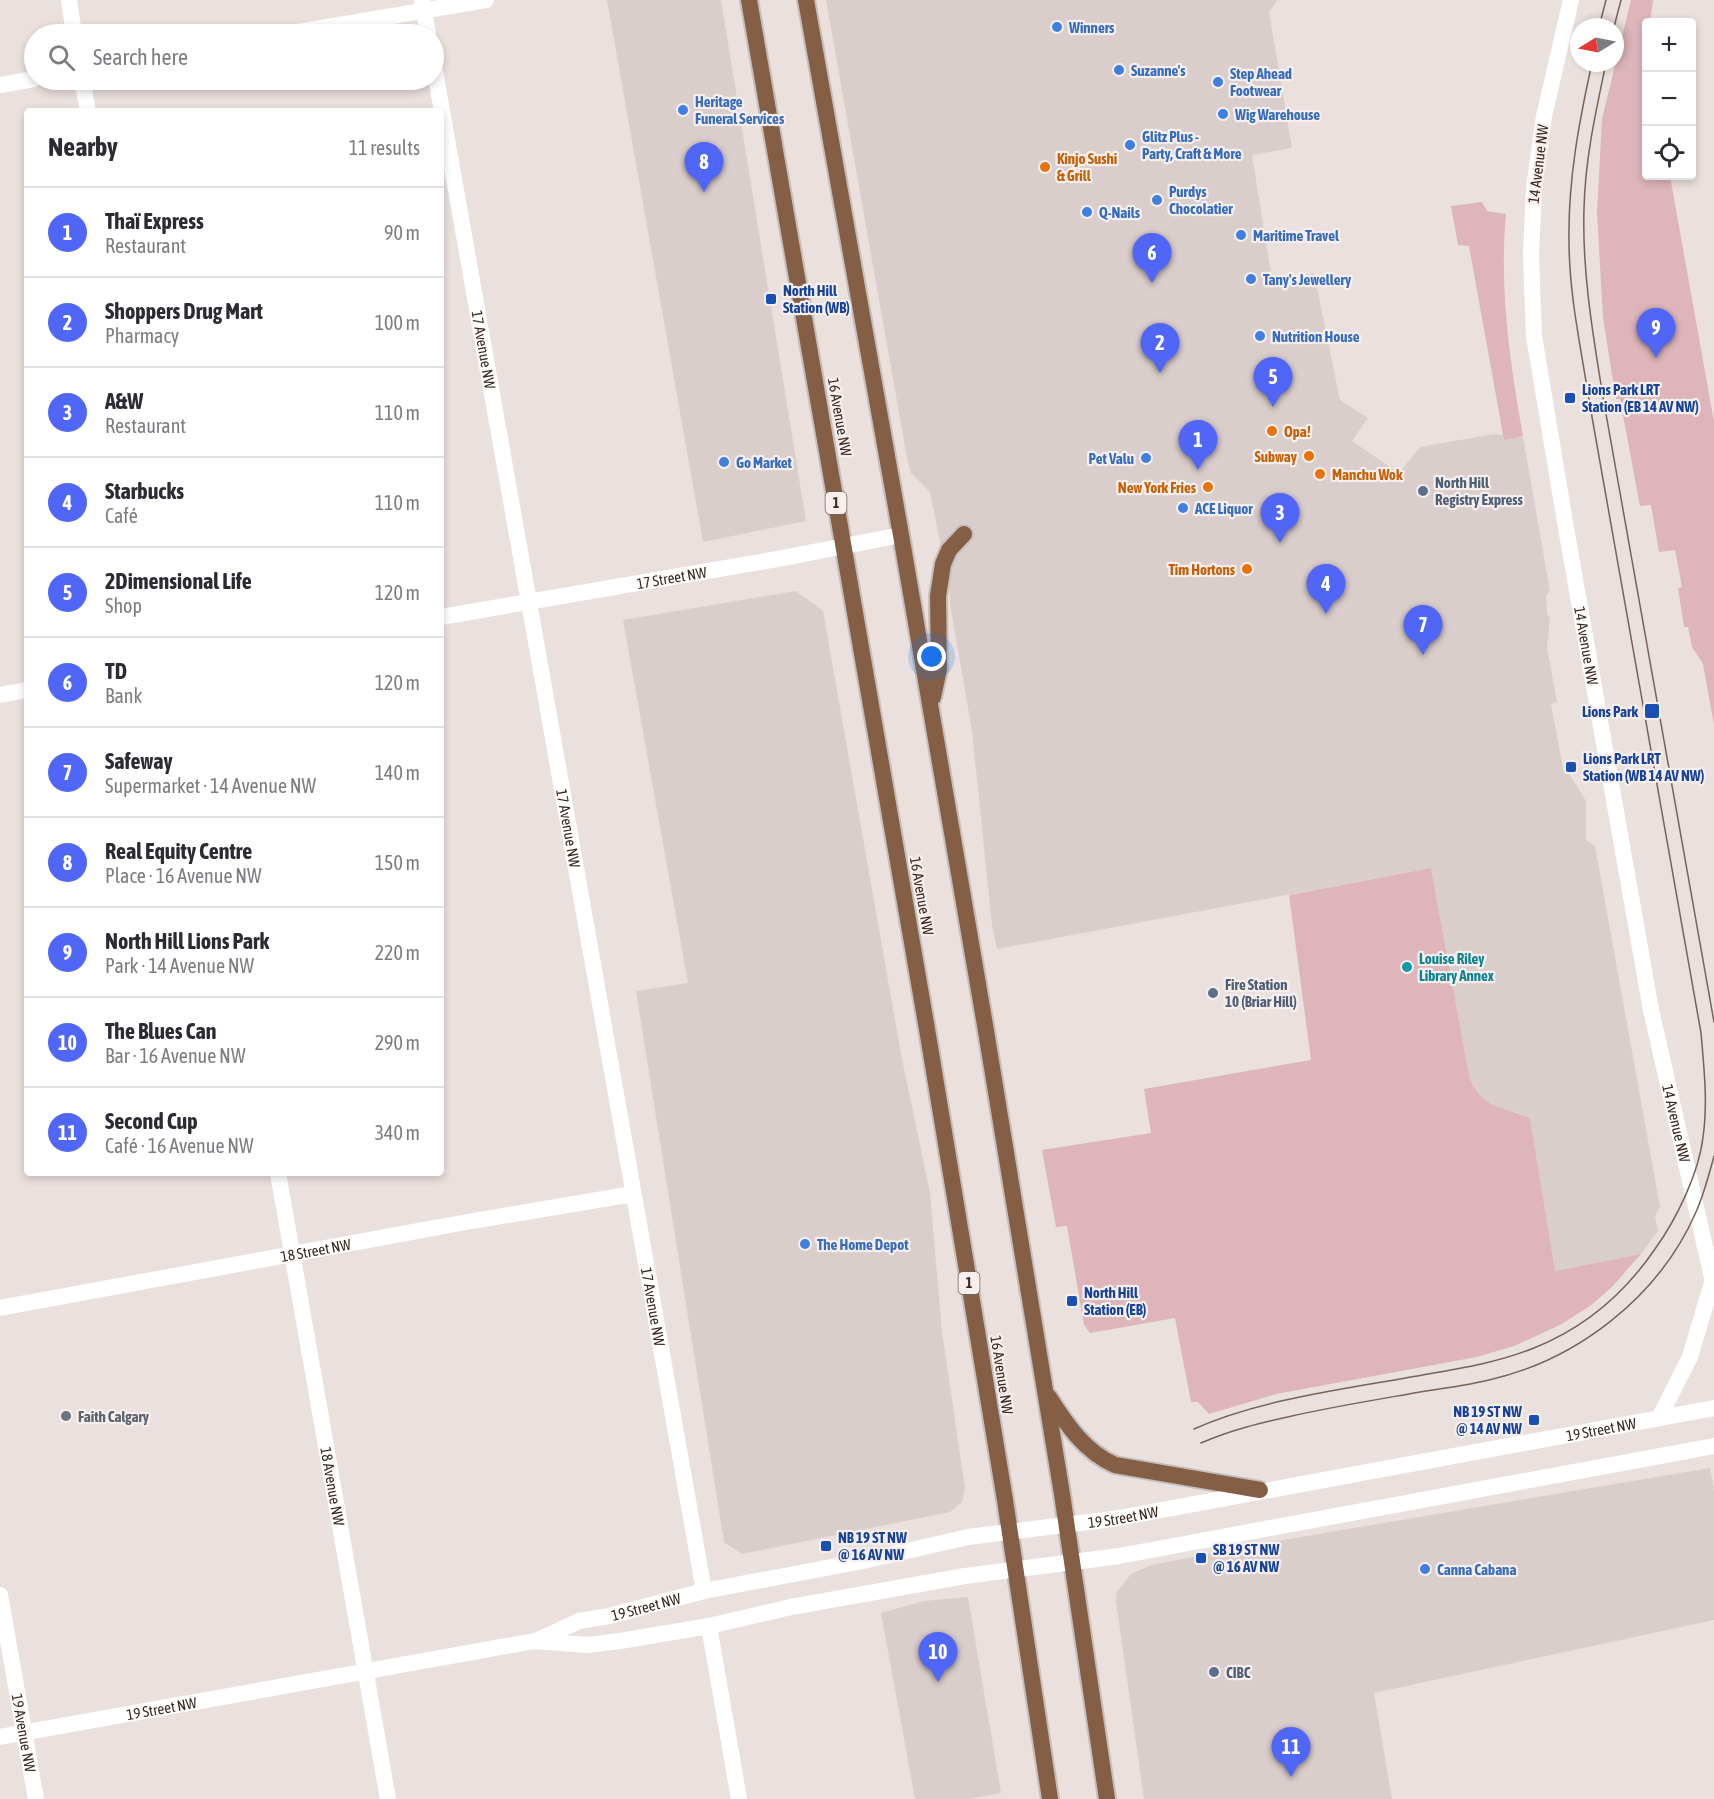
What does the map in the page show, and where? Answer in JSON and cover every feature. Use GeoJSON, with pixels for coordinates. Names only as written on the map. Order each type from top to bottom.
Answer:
{"type":"FeatureCollection","features":[{"type":"Feature","properties":{"kind":"highway","name":"16 Avenue NW"},"geometry":{"type":"LineString","coordinates":[[749,0],[928,1035],[1010,1532],[1050,1799]]}},
{"type":"Feature","properties":{"kind":"highway"},"geometry":{"type":"LineString","coordinates":[[806,0],[931,707],[1073,1563],[1107,1799]]}},
{"type":"Feature","properties":{"kind":"highway"},"geometry":{"type":"LineString","coordinates":[[931,707],[939,669],[938,596],[943,564],[949,550],[964,534]]}},
{"type":"Feature","properties":{"kind":"highway"},"geometry":{"type":"LineString","coordinates":[[1045,1390],[1068,1427],[1098,1458],[1122,1468],[1260,1490]]}},
{"type":"Feature","properties":{"kind":"street"},"geometry":{"type":"LineString","coordinates":[[69,0],[73,24]]}},
{"type":"Feature","properties":{"kind":"street"},"geometry":{"type":"LineString","coordinates":[[335,24],[423,6],[486,0]]}},
{"type":"Feature","properties":{"kind":"street","name":"14 Avenue NW"},"geometry":{"type":"LineString","coordinates":[[1571,0],[1544,116],[1534,188],[1531,255],[1534,336],[1651,1010],[1713,1283]]}},
{"type":"Feature","properties":{"kind":"street"},"geometry":{"type":"LineString","coordinates":[[423,6],[426,24]]}},
{"type":"Feature","properties":{"kind":"street"},"geometry":{"type":"LineString","coordinates":[[0,85],[24,81]]}},
{"type":"Feature","properties":{"kind":"street"},"geometry":{"type":"LineString","coordinates":[[84,90],[87,108]]}},
{"type":"Feature","properties":{"kind":"street","name":"17 Avenue NW"},"geometry":{"type":"LineString","coordinates":[[438,90],[441,108]]}},
{"type":"Feature","properties":{"kind":"street","name":"17 Avenue NW"},"geometry":{"type":"LineString","coordinates":[[444,123],[704,1591]]}},
{"type":"Feature","properties":{"kind":"street","name":"17 Street NW"},"geometry":{"type":"LineString","coordinates":[[444,616],[901,536]]}},
{"type":"Feature","properties":{"kind":"street"},"geometry":{"type":"LineString","coordinates":[[0,695],[24,691]]}},
{"type":"Feature","properties":{"kind":"street","name":"18 Avenue NW"},"geometry":{"type":"LineString","coordinates":[[279,1176],[388,1799]]}},
{"type":"Feature","properties":{"kind":"street","name":"18 Street NW"},"geometry":{"type":"LineString","coordinates":[[0,1308],[461,1223],[633,1194]]}},
{"type":"Feature","properties":{"kind":"street"},"geometry":{"type":"LineString","coordinates":[[1659,1418],[1690,1357],[1713,1283]]}},
{"type":"Feature","properties":{"kind":"street","name":"19 Street NW"},"geometry":{"type":"LineString","coordinates":[[0,1737],[535,1641],[579,1621],[609,1616],[704,1591],[862,1561],[968,1537],[1067,1526],[1714,1408]]}},
{"type":"Feature","properties":{"kind":"street","name":"19 Street NW"},"geometry":{"type":"LineString","coordinates":[[535,1641],[588,1645],[709,1626],[791,1607],[965,1576],[1073,1563],[1714,1446]]}},
{"type":"Feature","properties":{"kind":"street","name":"19 Avenue NW"},"geometry":{"type":"LineString","coordinates":[[0,1595],[36,1799]]}},
{"type":"Feature","properties":{"kind":"street"},"geometry":{"type":"LineString","coordinates":[[709,1626],[740,1799]]}},
{"type":"Feature","properties":{"kind":"shaded area"},"geometry":{"type":"Polygon","coordinates":[[[607,0],[721,0],[806,521],[703,542],[607,0]]]}},
{"type":"Feature","properties":{"kind":"shaded area"},"geometry":{"type":"Polygon","coordinates":[[[826,0],[1278,0],[1269,12],[1292,148],[1252,155],[1272,280],[1314,273],[1340,400],[1368,418],[1352,441],[1399,473],[1420,447],[1494,434],[1523,437],[1550,591],[1546,595],[1547,614],[1550,618],[1547,648],[1557,702],[1551,704],[1564,774],[1569,774],[1586,801],[1586,840],[1595,846],[1660,1207],[1655,1216],[1658,1231],[1641,1254],[1555,1271],[1530,1119],[1516,1112],[1504,1110],[1485,1100],[1470,1080],[1431,868],[997,949],[992,925],[972,731],[950,604],[950,592],[930,492],[911,473],[907,458],[826,0]]]}},
{"type":"Feature","properties":{"kind":"shaded area"},"geometry":{"type":"Polygon","coordinates":[[[1631,0],[1653,0],[1651,18],[1642,18],[1642,180],[1671,180],[1714,422],[1714,725],[1703,664],[1692,647],[1688,627],[1684,627],[1678,588],[1682,587],[1675,550],[1659,552],[1651,505],[1640,506],[1620,399],[1616,399],[1603,318],[1597,212],[1602,119],[1613,72],[1624,72],[1624,29],[1631,0]]]}},
{"type":"Feature","properties":{"kind":"shaded area"},"geometry":{"type":"Polygon","coordinates":[[[1482,202],[1487,211],[1506,214],[1504,270],[1507,326],[1523,436],[1504,440],[1469,246],[1458,245],[1451,206],[1482,202]]]}},
{"type":"Feature","properties":{"kind":"shaded area"},"geometry":{"type":"Polygon","coordinates":[[[796,591],[823,611],[901,1054],[930,1193],[942,1332],[965,1488],[962,1502],[950,1512],[742,1554],[724,1542],[636,991],[688,983],[623,620],[796,591]]]}},
{"type":"Feature","properties":{"kind":"shaded area"},"geometry":{"type":"Polygon","coordinates":[[[1431,868],[1470,1080],[1488,1102],[1530,1118],[1555,1271],[1641,1254],[1612,1287],[1590,1306],[1560,1325],[1514,1346],[1477,1357],[1276,1394],[1209,1414],[1198,1402],[1191,1402],[1175,1318],[1090,1333],[1084,1325],[1067,1226],[1056,1227],[1042,1150],[1151,1133],[1144,1089],[1311,1060],[1289,895],[1431,868]]]}},
{"type":"Feature","properties":{"kind":"shaded area"},"geometry":{"type":"Polygon","coordinates":[[[1710,1468],[1714,1490],[1714,1620],[1374,1693],[1392,1799],[1144,1799],[1116,1601],[1117,1592],[1131,1574],[1151,1565],[1277,1541],[1710,1468]]]}},
{"type":"Feature","properties":{"kind":"shaded area"},"geometry":{"type":"Polygon","coordinates":[[[968,1597],[1001,1793],[968,1799],[915,1799],[881,1613],[924,1601],[968,1597]]]}},
{"type":"Feature","properties":{"kind":"tram line"},"geometry":{"type":"LineString","coordinates":[[1601,18],[1606,0]]}},
{"type":"Feature","properties":{"kind":"tram line"},"geometry":{"type":"LineString","coordinates":[[1616,18],[1621,0]]}},
{"type":"Feature","properties":{"kind":"tram line"},"geometry":{"type":"LineString","coordinates":[[1194,1429],[1249,1409],[1279,1402],[1495,1361],[1552,1340],[1602,1308],[1643,1265],[1663,1237],[1678,1210],[1697,1166],[1705,1111],[1701,1033],[1589,400],[1571,281],[1569,218],[1572,173],[1590,72]]}},
{"type":"Feature","properties":{"kind":"tram line"},"geometry":{"type":"LineString","coordinates":[[1604,72],[1586,172],[1584,233],[1589,303],[1603,397],[1714,1022]]}},
{"type":"Feature","properties":{"kind":"tram line"},"geometry":{"type":"LineString","coordinates":[[1201,1443],[1246,1427],[1292,1416],[1489,1380],[1522,1371],[1553,1357],[1612,1320],[1660,1271],[1680,1243],[1696,1212],[1714,1156]]}},
{"type":"Feature","properties":{"kind":"place","name":"Winners"},"geometry":{"type":"Point","coordinates":[1057,27]}},
{"type":"Feature","properties":{"kind":"place","name":"Suzanne's"},"geometry":{"type":"Point","coordinates":[1119,70]}},
{"type":"Feature","properties":{"kind":"place","name":"Step Ahead Footwear"},"geometry":{"type":"Point","coordinates":[1218,82]}},
{"type":"Feature","properties":{"kind":"place","name":"Heritage Funeral Services"},"geometry":{"type":"Point","coordinates":[683,110]}},
{"type":"Feature","properties":{"kind":"place","name":"Wig Warehouse"},"geometry":{"type":"Point","coordinates":[1223,114]}},
{"type":"Feature","properties":{"kind":"place","name":"Glitz Plus - Party, Craft & More"},"geometry":{"type":"Point","coordinates":[1130,145]}},
{"type":"Feature","properties":{"kind":"place","name":"Kinjo Sushi & Grill"},"geometry":{"type":"Point","coordinates":[1045,167]}},
{"type":"Feature","properties":{"kind":"place","name":"Real Equity Centre"},"geometry":{"type":"Point","coordinates":[704,192]}},
{"type":"Feature","properties":{"kind":"place","name":"Purdys Chocolatier"},"geometry":{"type":"Point","coordinates":[1157,200]}},
{"type":"Feature","properties":{"kind":"place","name":"Q-Nails"},"geometry":{"type":"Point","coordinates":[1087,212]}},
{"type":"Feature","properties":{"kind":"place","name":"Maritime Travel"},"geometry":{"type":"Point","coordinates":[1241,235]}},
{"type":"Feature","properties":{"kind":"place","name":"Tany's Jewellery"},"geometry":{"type":"Point","coordinates":[1251,279]}},
{"type":"Feature","properties":{"kind":"place","name":"TD"},"geometry":{"type":"Point","coordinates":[1152,283]}},
{"type":"Feature","properties":{"kind":"place","name":"North Hill Station (WB)"},"geometry":{"type":"Point","coordinates":[771,299]}},
{"type":"Feature","properties":{"kind":"place","name":"Nutrition House"},"geometry":{"type":"Point","coordinates":[1260,336]}},
{"type":"Feature","properties":{"kind":"place","name":"North Hill Lions Park"},"geometry":{"type":"Point","coordinates":[1656,358]}},
{"type":"Feature","properties":{"kind":"place","name":"Shoppers Drug Mart"},"geometry":{"type":"Point","coordinates":[1160,373]}},
{"type":"Feature","properties":{"kind":"place","name":"Lions Park LRT Station (EB 14 AV NW)"},"geometry":{"type":"Point","coordinates":[1570,398]}},
{"type":"Feature","properties":{"kind":"place","name":"2Dimensional Life"},"geometry":{"type":"Point","coordinates":[1273,407]}},
{"type":"Feature","properties":{"kind":"place","name":"Opa!"},"geometry":{"type":"Point","coordinates":[1272,431]}},
{"type":"Feature","properties":{"kind":"place","name":"Subway"},"geometry":{"type":"Point","coordinates":[1309,456]}},
{"type":"Feature","properties":{"kind":"place","name":"Pet Valu"},"geometry":{"type":"Point","coordinates":[1146,458]}},
{"type":"Feature","properties":{"kind":"place","name":"Go Market"},"geometry":{"type":"Point","coordinates":[724,462]}},
{"type":"Feature","properties":{"kind":"place","name":"Thaï Express"},"geometry":{"type":"Point","coordinates":[1198,470]}},
{"type":"Feature","properties":{"kind":"place","name":"Manchu Wok"},"geometry":{"type":"Point","coordinates":[1320,474]}},
{"type":"Feature","properties":{"kind":"place","name":"New York Fries"},"geometry":{"type":"Point","coordinates":[1208,487]}},
{"type":"Feature","properties":{"kind":"place","name":"North Hill Registry Express"},"geometry":{"type":"Point","coordinates":[1423,491]}},
{"type":"Feature","properties":{"kind":"place","name":"ACE Liquor"},"geometry":{"type":"Point","coordinates":[1183,508]}},
{"type":"Feature","properties":{"kind":"place","name":"A&W"},"geometry":{"type":"Point","coordinates":[1280,543]}},
{"type":"Feature","properties":{"kind":"place","name":"Tim Hortons"},"geometry":{"type":"Point","coordinates":[1247,569]}},
{"type":"Feature","properties":{"kind":"place","name":"Starbucks"},"geometry":{"type":"Point","coordinates":[1326,614]}},
{"type":"Feature","properties":{"kind":"place","name":"Safeway"},"geometry":{"type":"Point","coordinates":[1423,655]}},
{"type":"Feature","properties":{"kind":"place","name":"Lions Park"},"geometry":{"type":"Point","coordinates":[1652,711]}},
{"type":"Feature","properties":{"kind":"place","name":"Lions Park LRT Station (WB 14 AV NW)"},"geometry":{"type":"Point","coordinates":[1571,767]}},
{"type":"Feature","properties":{"kind":"place","name":"Louise Riley Library Annex"},"geometry":{"type":"Point","coordinates":[1407,967]}},
{"type":"Feature","properties":{"kind":"place","name":"Fire Station 10 (Briar Hill)"},"geometry":{"type":"Point","coordinates":[1213,993]}},
{"type":"Feature","properties":{"kind":"place","name":"The Home Depot"},"geometry":{"type":"Point","coordinates":[805,1244]}},
{"type":"Feature","properties":{"kind":"place","name":"North Hill Station (EB)"},"geometry":{"type":"Point","coordinates":[1072,1301]}},
{"type":"Feature","properties":{"kind":"place","name":"Faith Calgary"},"geometry":{"type":"Point","coordinates":[66,1416]}},
{"type":"Feature","properties":{"kind":"place","name":"NB 19 ST NW @ 14 AV NW"},"geometry":{"type":"Point","coordinates":[1534,1420]}},
{"type":"Feature","properties":{"kind":"place","name":"NB 19 ST NW @ 16 AV NW"},"geometry":{"type":"Point","coordinates":[826,1546]}},
{"type":"Feature","properties":{"kind":"place","name":"SB 19 ST NW @ 16 AV NW"},"geometry":{"type":"Point","coordinates":[1201,1558]}},
{"type":"Feature","properties":{"kind":"place","name":"Canna Cabana"},"geometry":{"type":"Point","coordinates":[1425,1569]}},
{"type":"Feature","properties":{"kind":"place","name":"CIBC"},"geometry":{"type":"Point","coordinates":[1214,1672]}},
{"type":"Feature","properties":{"kind":"place","name":"The Blues Can"},"geometry":{"type":"Point","coordinates":[938,1682]}},
{"type":"Feature","properties":{"kind":"place","name":"Second Cup"},"geometry":{"type":"Point","coordinates":[1291,1777]}}]}
